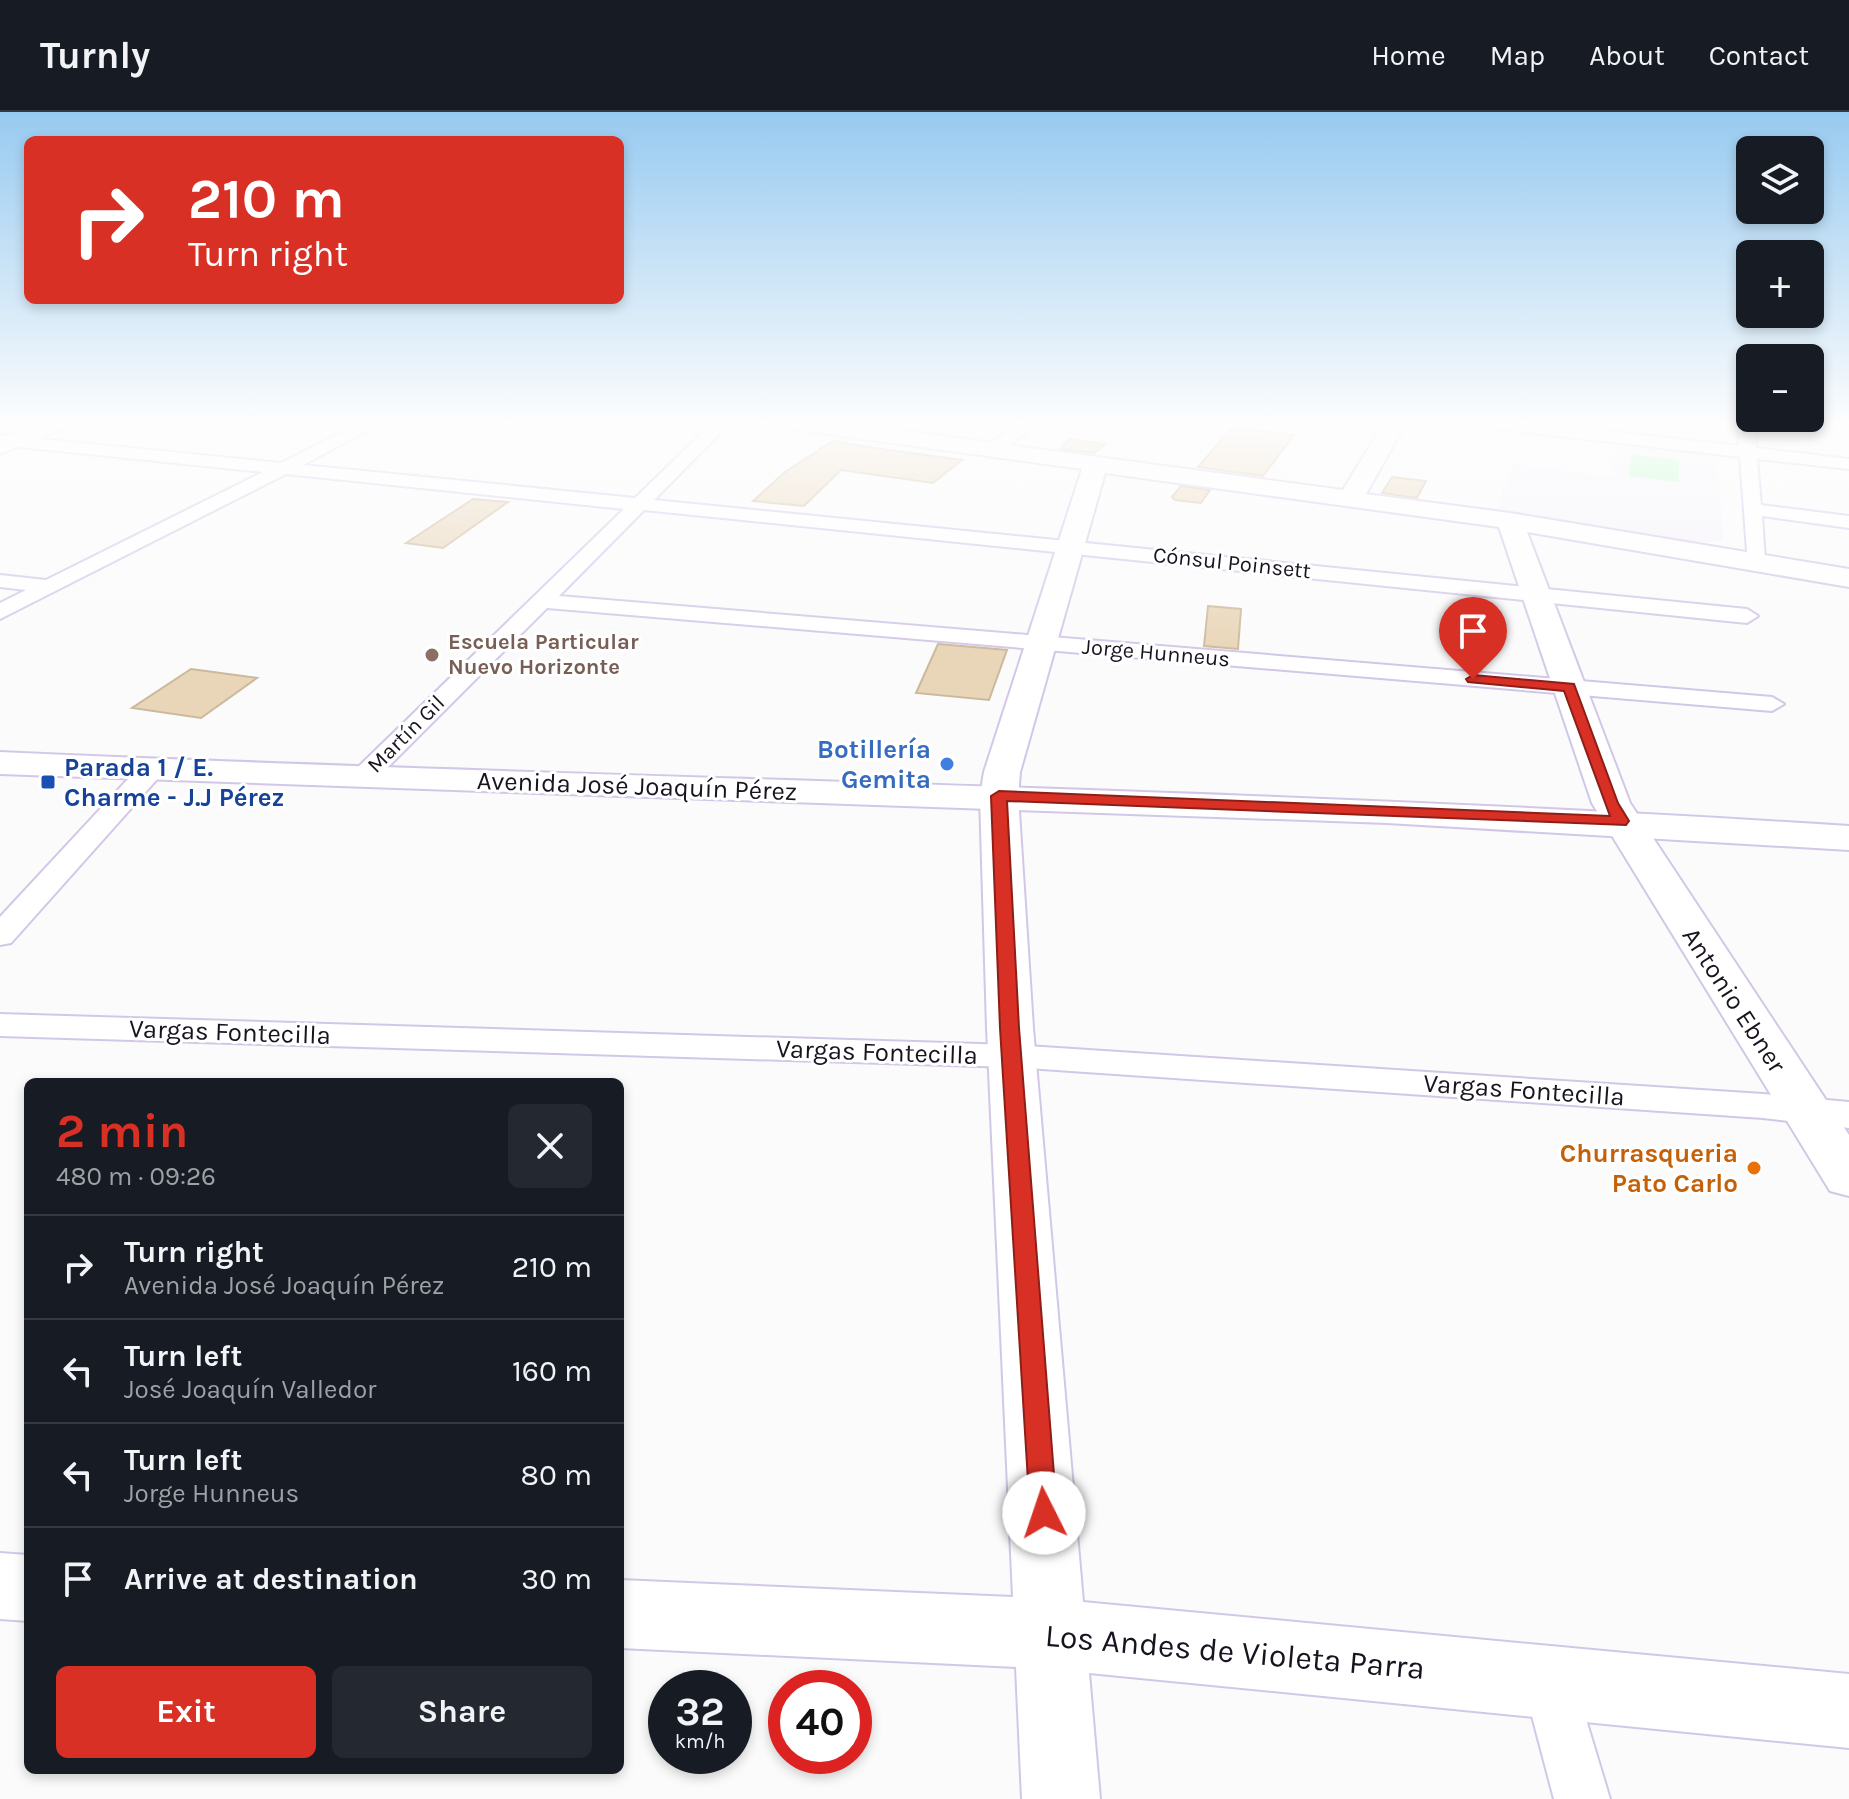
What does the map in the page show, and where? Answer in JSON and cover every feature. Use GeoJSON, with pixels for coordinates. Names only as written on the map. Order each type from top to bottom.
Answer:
{"type":"FeatureCollection","features":[{"type":"Feature","properties":{"kind":"street"},"geometry":{"type":"LineString","coordinates":[[0,612],[221,500]]}},
{"type":"Feature","properties":{"kind":"street","name":"Cónsul Poinsett"},"geometry":{"type":"LineString","coordinates":[[609,500],[1747,616]]}},
{"type":"Feature","properties":{"kind":"street","name":"Martín Gil"},"geometry":{"type":"LineString","coordinates":[[361,779],[644,500]]}},
{"type":"Feature","properties":{"kind":"street"},"geometry":{"type":"LineString","coordinates":[[1061,1799],[1012,1056],[999,796],[1002,772],[1085,500]]}},
{"type":"Feature","properties":{"kind":"street"},"geometry":{"type":"LineString","coordinates":[[1363,500],[1849,578]]}},
{"type":"Feature","properties":{"kind":"street"},"geometry":{"type":"LineString","coordinates":[[1751,500],[1755,561]]}},
{"type":"Feature","properties":{"kind":"street"},"geometry":{"type":"LineString","coordinates":[[1751,509],[1849,522]]}},
{"type":"Feature","properties":{"kind":"street","name":"Antonio Ebner"},"geometry":{"type":"LineString","coordinates":[[1510,521],[1611,803],[1849,1177]]}},
{"type":"Feature","properties":{"kind":"street"},"geometry":{"type":"LineString","coordinates":[[0,581],[49,587]]}},
{"type":"Feature","properties":{"kind":"street","name":"Jorge Hunneus"},"geometry":{"type":"LineString","coordinates":[[541,601],[1772,704]]}},
{"type":"Feature","properties":{"kind":"street","name":"Avenida José Joaquín Pérez"},"geometry":{"type":"LineString","coordinates":[[0,763],[361,779],[999,796],[1621,821],[1849,838]]}},
{"type":"Feature","properties":{"kind":"street"},"geometry":{"type":"LineString","coordinates":[[0,936],[150,771]]}},
{"type":"Feature","properties":{"kind":"street","name":"Vargas Fontecilla"},"geometry":{"type":"LineString","coordinates":[[0,1025],[1012,1056],[1849,1115]]}},
{"type":"Feature","properties":{"kind":"street"},"geometry":{"type":"LineString","coordinates":[[0,1586],[24,1588]]}},
{"type":"Feature","properties":{"kind":"street","name":"Los Andes de Violeta Parra"},"geometry":{"type":"LineString","coordinates":[[624,1614],[1052,1634],[1849,1711]]}},
{"type":"Feature","properties":{"kind":"street"},"geometry":{"type":"LineString","coordinates":[[1550,1682],[1582,1799]]}},
{"type":"Feature","properties":{"kind":"shaded area"},"geometry":{"type":"Polygon","coordinates":[[[1500,500],[1720,500],[1723,540],[1693,544],[1495,513],[1500,500]]]}},
{"type":"Feature","properties":{"kind":"building"},"geometry":{"type":"Polygon","coordinates":[[[472,500],[508,502],[443,548],[406,543],[472,500]]]}},
{"type":"Feature","properties":{"kind":"building"},"geometry":{"type":"Polygon","coordinates":[[[754,500],[810,500],[804,506],[754,500]]]}},
{"type":"Feature","properties":{"kind":"building"},"geometry":{"type":"Polygon","coordinates":[[[1175,500],[1203,500],[1201,503],[1175,500]]]}},
{"type":"Feature","properties":{"kind":"building"},"geometry":{"type":"Polygon","coordinates":[[[1208,606],[1241,609],[1238,649],[1204,646],[1208,606]]]}},
{"type":"Feature","properties":{"kind":"building"},"geometry":{"type":"Polygon","coordinates":[[[938,644],[1007,650],[989,700],[916,693],[938,644]]]}},
{"type":"Feature","properties":{"kind":"building"},"geometry":{"type":"Polygon","coordinates":[[[191,669],[257,678],[201,718],[132,708],[191,669]]]}},
{"type":"Feature","properties":{"kind":"place","name":"Escuela Particular Nuevo Horizonte"},"geometry":{"type":"Point","coordinates":[432,655]}},
{"type":"Feature","properties":{"kind":"place","name":"Botillería Gemita"},"geometry":{"type":"Point","coordinates":[947,764]}},
{"type":"Feature","properties":{"kind":"place","name":"Parada 1 / E. Charme - J.J Pérez"},"geometry":{"type":"Point","coordinates":[48,782]}},
{"type":"Feature","properties":{"kind":"place","name":"Churrasqueria Pato Carlo"},"geometry":{"type":"Point","coordinates":[1754,1168]}},
{"type":"Feature","properties":{"kind":"route"},"geometry":{"type":"LineString","coordinates":[[1044,1513],[1010,1028],[999,796],[1621,821],[1611,803],[1569,687],[1473,679]]}}]}
